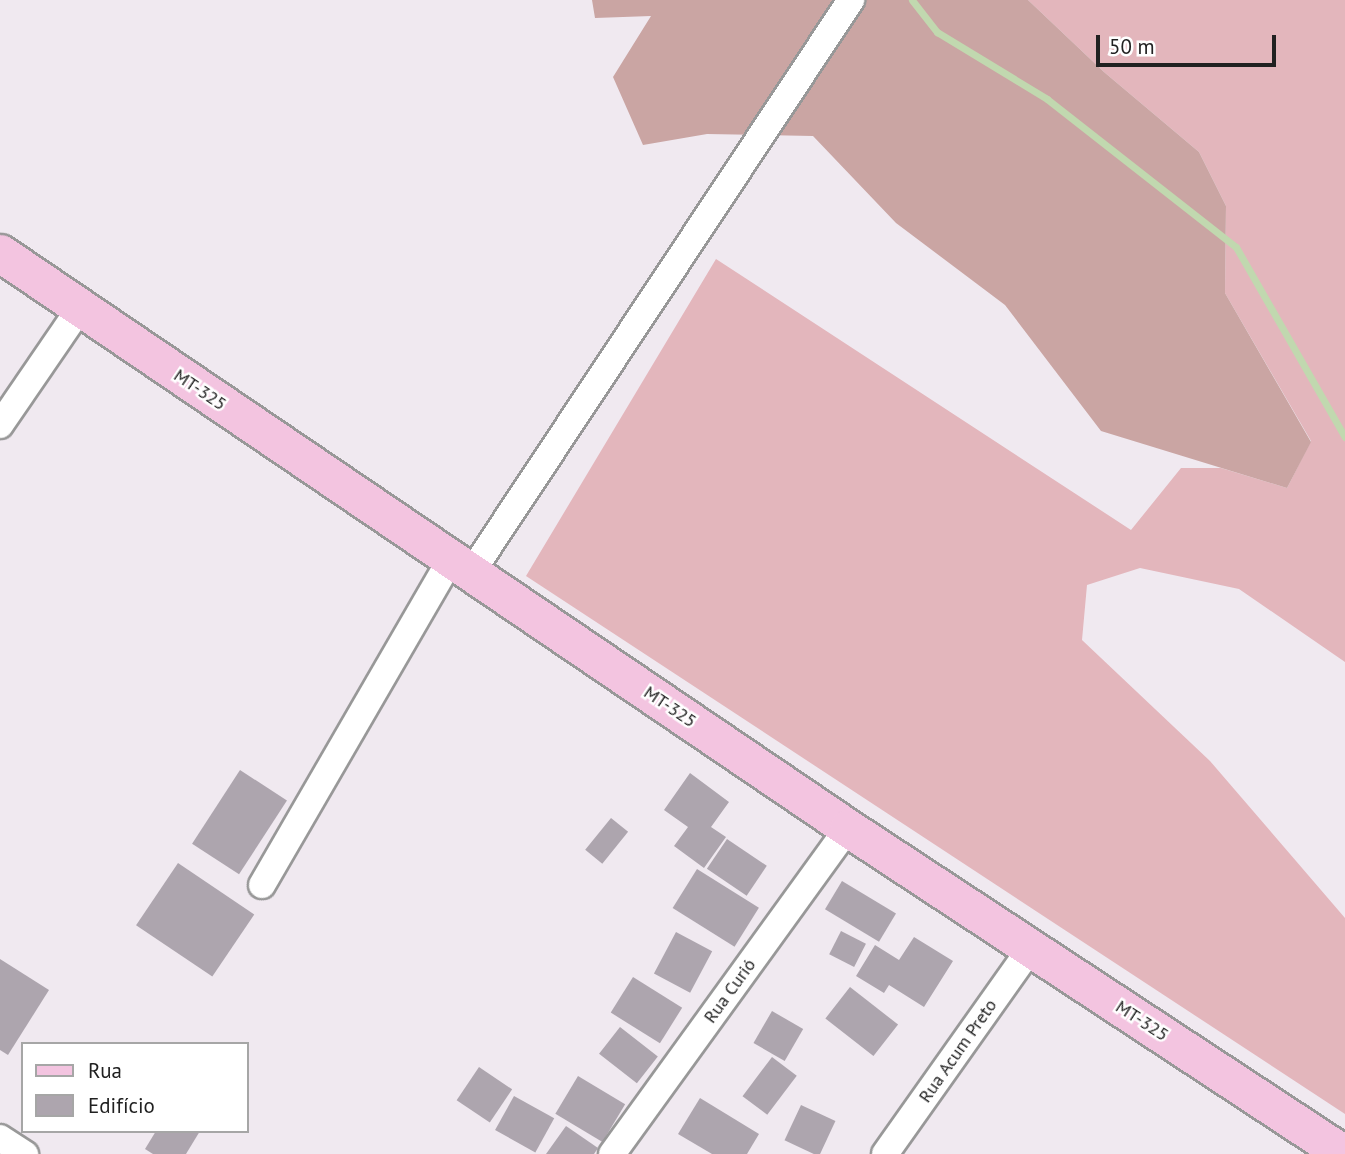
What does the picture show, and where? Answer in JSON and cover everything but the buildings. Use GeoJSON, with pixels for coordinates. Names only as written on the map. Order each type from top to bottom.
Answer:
{"type":"FeatureCollection","features":[{"type":"Feature","properties":{"kind":"main road","name":"MT-325"},"geometry":{"type":"LineString","coordinates":[[0,253],[848,828],[1344,1154]]}},
{"type":"Feature","properties":{"kind":"street"},"geometry":{"type":"LineString","coordinates":[[262,885],[461,566],[851,0]]}},
{"type":"Feature","properties":{"kind":"street"},"geometry":{"type":"LineString","coordinates":[[0,425],[80,308]]}},
{"type":"Feature","properties":{"kind":"street","name":"Rua Curió"},"geometry":{"type":"LineString","coordinates":[[612,1154],[848,828]]}},
{"type":"Feature","properties":{"kind":"street","name":"Rua Acum Preto"},"geometry":{"type":"LineString","coordinates":[[885,1154],[1031,948]]}},
{"type":"Feature","properties":{"kind":"street"},"geometry":{"type":"LineString","coordinates":[[0,1138],[25,1154]]}},
{"type":"Feature","properties":{"kind":"shaded area"},"geometry":{"type":"Polygon","coordinates":[[[592,0],[1028,0],[1104,72],[1199,152],[1226,206],[1225,293],[1311,442],[1287,488],[1101,431],[1005,305],[896,223],[813,136],[707,134],[643,145],[613,77],[651,16],[595,18],[592,0]]]}},
{"type":"Feature","properties":{"kind":"shaded area"},"geometry":{"type":"Polygon","coordinates":[[[1028,0],[1345,0],[1345,662],[1239,589],[1140,568],[1087,585],[1082,640],[1210,761],[1345,918],[1345,1114],[526,576],[716,259],[1131,530],[1181,468],[1221,468],[1287,488],[1311,441],[1225,293],[1226,206],[1199,152],[1104,72],[1028,0]]]}},
{"type":"Feature","properties":{"kind":"waterway"},"geometry":{"type":"LineString","coordinates":[[912,0],[937,32],[1047,99],[1236,247],[1345,437]]}}]}
